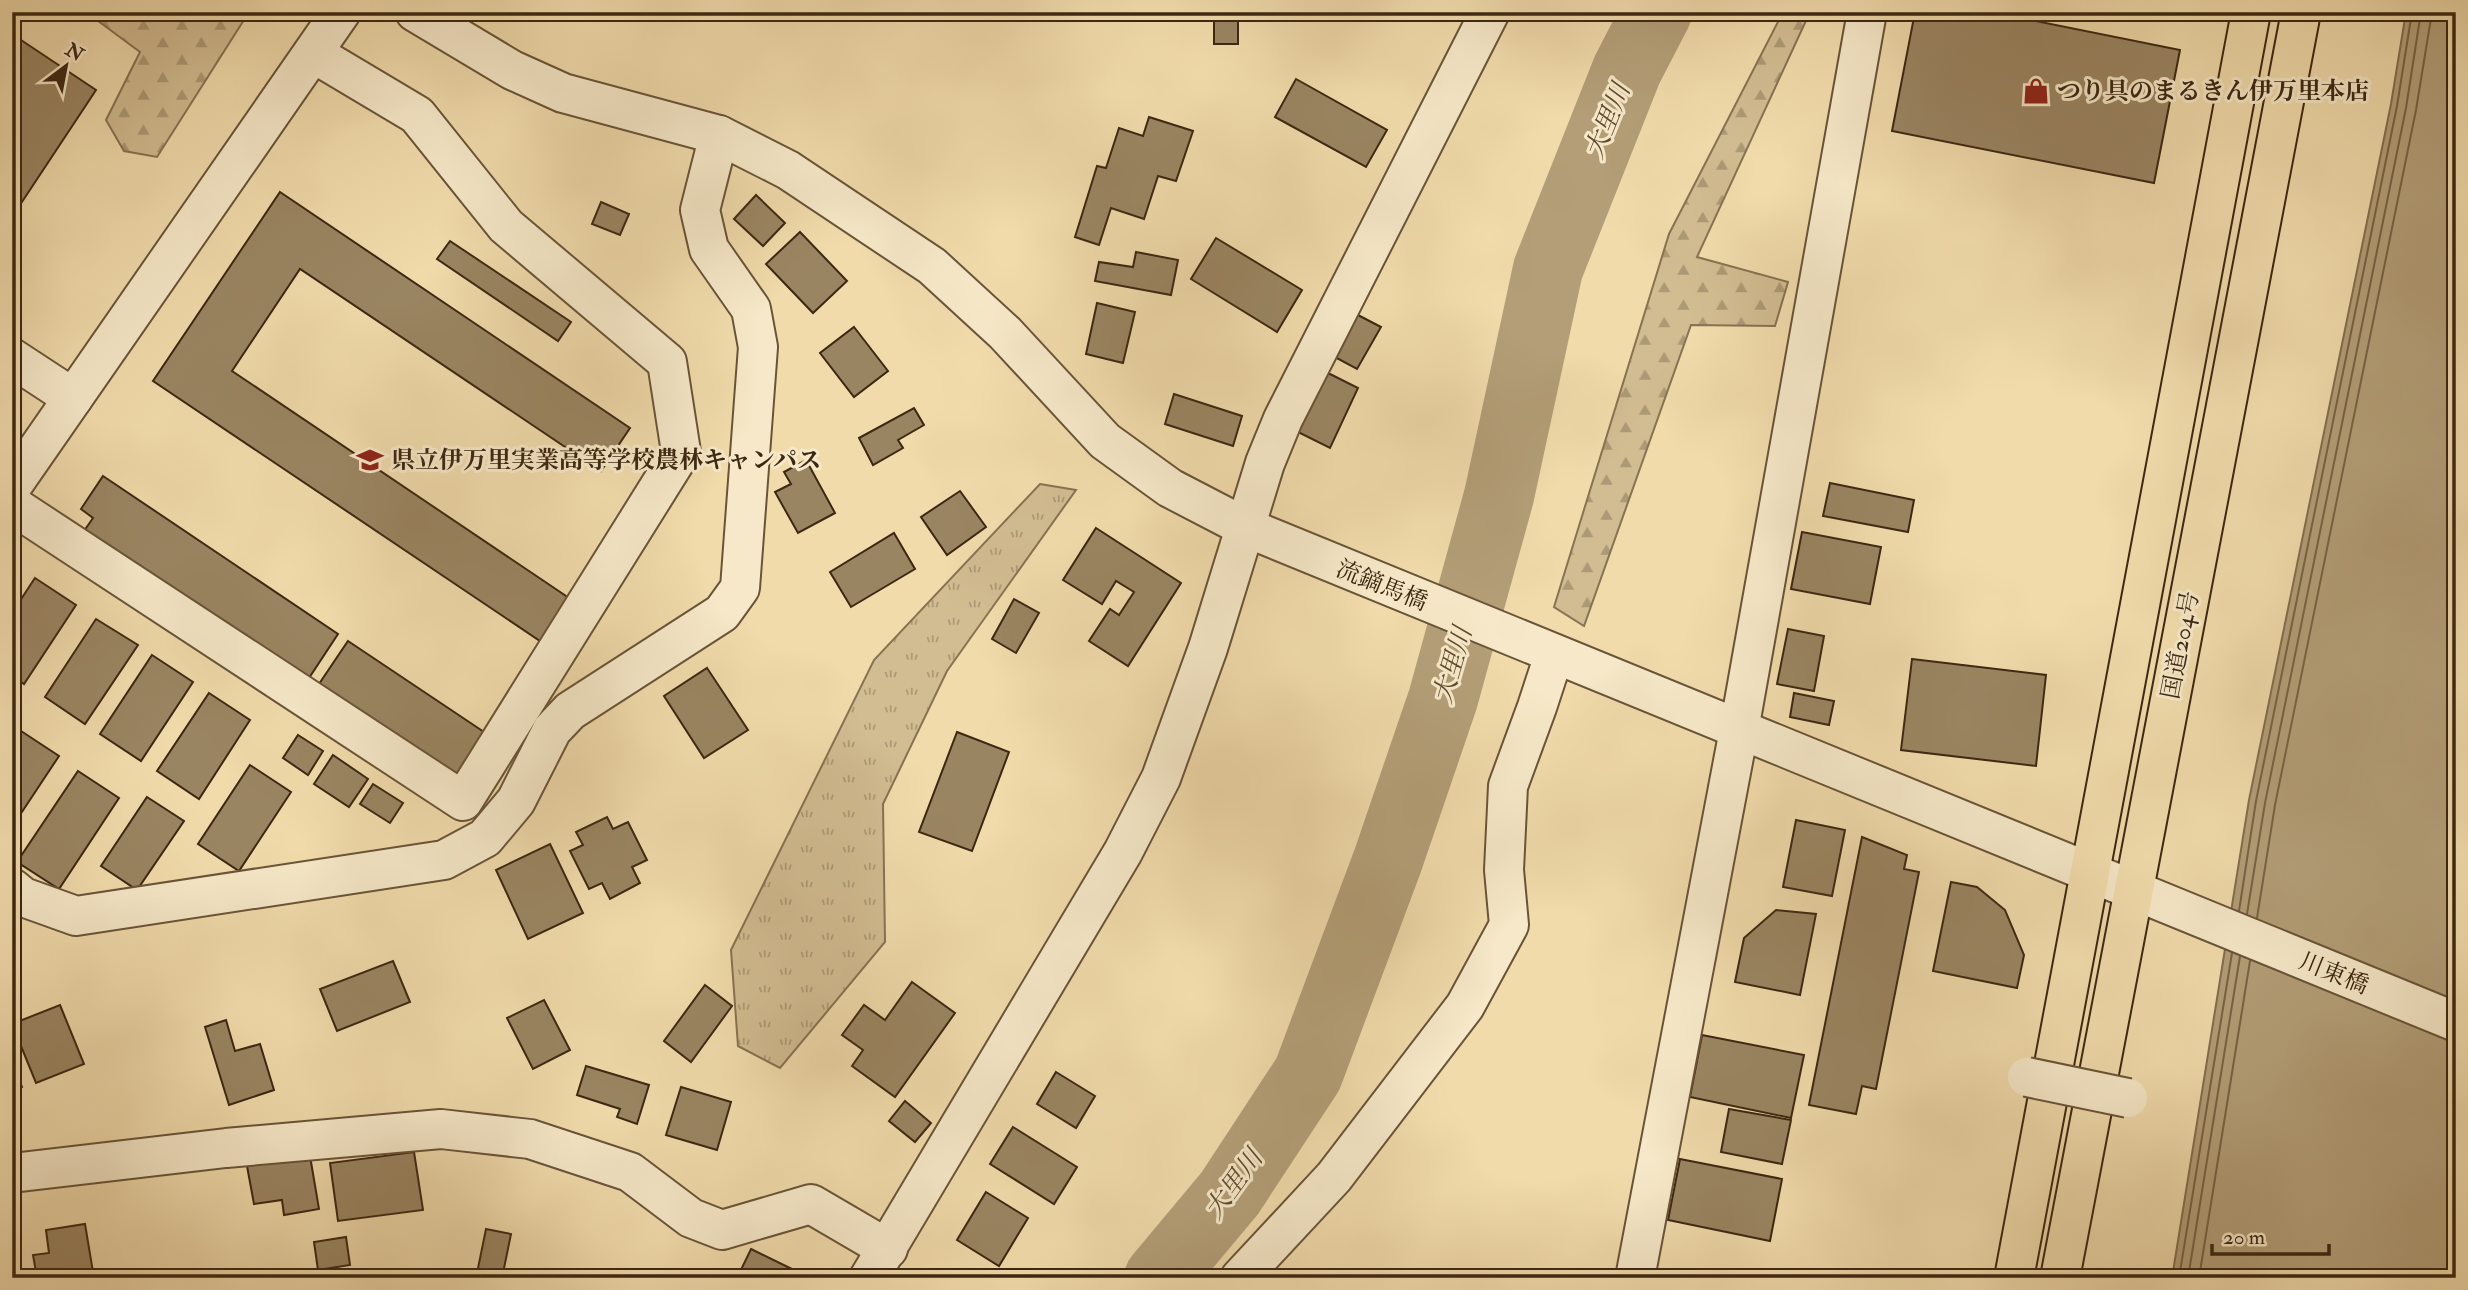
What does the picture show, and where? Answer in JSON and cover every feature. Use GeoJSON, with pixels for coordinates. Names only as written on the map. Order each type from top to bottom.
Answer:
{"type":"FeatureCollection","features":[{"type":"Feature","properties":{"kind":"highway","name":"国道204号"},"geometry":{"type":"LineString","coordinates":[[2014,1278],[2251,12]]}},
{"type":"Feature","properties":{"kind":"highway","name":"国道204号"},"geometry":{"type":"LineString","coordinates":[[2060,1278],[2301,12]]}},
{"type":"Feature","properties":{"kind":"street"},"geometry":{"type":"LineString","coordinates":[[12,486],[341,12]]}},
{"type":"Feature","properties":{"kind":"street","name":"流鏑馬橋"},"geometry":{"type":"LineString","coordinates":[[415,12],[512,70],[563,93],[719,135],[788,170],[932,266],[1005,333],[1105,440],[1170,488],[1245,527],[1318,559],[1739,730]]}},
{"type":"Feature","properties":{"kind":"street"},"geometry":{"type":"LineString","coordinates":[[12,1173],[226,1148],[441,1129],[530,1139],[630,1172],[691,1218],[722,1230],[811,1205],[879,1263],[1124,852],[1161,778],[1208,648],[1265,463],[1283,419],[1490,12]]}},
{"type":"Feature","properties":{"kind":"street"},"geometry":{"type":"LineString","coordinates":[[1635,1278],[1739,730],[1867,12]]}},
{"type":"Feature","properties":{"kind":"street"},"geometry":{"type":"LineString","coordinates":[[12,505],[463,801],[681,452],[667,362],[506,226],[417,116],[313,53]]}},
{"type":"Feature","properties":{"kind":"street"},"geometry":{"type":"LineString","coordinates":[[12,888],[23,897],[76,916],[444,860],[485,838],[516,801],[552,730],[570,711],[722,613],[740,588],[758,347],[751,309],[709,249],[699,210],[719,135]]}},
{"type":"Feature","properties":{"kind":"street"},"geometry":{"type":"LineString","coordinates":[[12,358],[73,398]]}},
{"type":"Feature","properties":{"kind":"street"},"geometry":{"type":"LineString","coordinates":[[1240,1278],[1334,1177],[1465,1006],[1509,925],[1504,870],[1508,786],[1538,707],[1538,649]]}},
{"type":"Feature","properties":{"kind":"street","name":"川東橋"},"geometry":{"type":"LineString","coordinates":[[1739,730],[2456,1022]]}},
{"type":"Feature","properties":{"kind":"street"},"geometry":{"type":"LineString","coordinates":[[2027,1077],[2128,1098]]}},
{"type":"Feature","properties":{"kind":"green space"},"geometry":{"type":"Polygon","coordinates":[[[86,12],[249,12],[157,157],[124,151],[106,120],[140,52],[86,12]]]}},
{"type":"Feature","properties":{"kind":"green space"},"geometry":{"type":"Polygon","coordinates":[[[1783,12],[1810,12],[1697,257],[1788,282],[1775,326],[1691,325],[1584,626],[1554,607],[1669,234],[1783,12]]]}},
{"type":"Feature","properties":{"kind":"green space"},"geometry":{"type":"Polygon","coordinates":[[[1040,484],[1076,490],[947,671],[883,804],[885,942],[780,1068],[738,1046],[731,950],[874,660],[1040,484]]]}},
{"type":"Feature","properties":{"kind":"water"},"geometry":{"type":"Polygon","coordinates":[[[2406,12],[2456,12],[2456,1278],[2172,1278],[2249,800],[2391,104],[2406,12]]]}},
{"type":"Feature","properties":{"kind":"building"},"geometry":{"type":"Polygon","coordinates":[[[1214,12],[1238,12],[1238,44],[1214,44],[1214,12]]]}},
{"type":"Feature","properties":{"kind":"building","name":"つり具のまるきん伊万里本店"},"geometry":{"type":"Polygon","coordinates":[[[1915,12],[1991,12],[2180,50],[2154,183],[1892,131],[1915,12]]]}},
{"type":"Feature","properties":{"kind":"building"},"geometry":{"type":"Polygon","coordinates":[[[12,34],[96,90],[12,217],[12,34]]]}},
{"type":"Feature","properties":{"kind":"building"},"geometry":{"type":"Polygon","coordinates":[[[1296,79],[1387,130],[1366,167],[1275,117],[1296,79]]]}},
{"type":"Feature","properties":{"kind":"building"},"geometry":{"type":"Polygon","coordinates":[[[1149,117],[1193,131],[1176,181],[1158,176],[1144,219],[1111,208],[1099,245],[1075,237],[1097,166],[1106,168],[1119,128],[1143,136],[1149,117]]]}},
{"type":"Feature","properties":{"kind":"building"},"geometry":{"type":"Polygon","coordinates":[[[280,192],[630,428],[601,471],[300,269],[232,371],[569,598],[540,641],[153,381],[280,192]]]}},
{"type":"Feature","properties":{"kind":"building"},"geometry":{"type":"Polygon","coordinates":[[[756,195],[785,223],[763,246],[734,219],[756,195]]]}},
{"type":"Feature","properties":{"kind":"building"},"geometry":{"type":"Polygon","coordinates":[[[601,202],[629,214],[620,235],[592,224],[601,202]]]}},
{"type":"Feature","properties":{"kind":"building"},"geometry":{"type":"Polygon","coordinates":[[[800,232],[847,281],[813,313],[766,264],[800,232]]]}},
{"type":"Feature","properties":{"kind":"building"},"geometry":{"type":"Polygon","coordinates":[[[1216,238],[1302,290],[1277,332],[1191,279],[1216,238]]]}},
{"type":"Feature","properties":{"kind":"building"},"geometry":{"type":"Polygon","coordinates":[[[450,241],[571,322],[558,341],[437,259],[450,241]]]}},
{"type":"Feature","properties":{"kind":"building"},"geometry":{"type":"Polygon","coordinates":[[[1136,252],[1178,260],[1171,295],[1095,281],[1099,262],[1133,267],[1136,252]]]}},
{"type":"Feature","properties":{"kind":"building"},"geometry":{"type":"Polygon","coordinates":[[[1097,303],[1135,312],[1123,363],[1086,354],[1097,303]]]}},
{"type":"Feature","properties":{"kind":"building"},"geometry":{"type":"Polygon","coordinates":[[[1356,314],[1381,327],[1357,369],[1333,356],[1356,314]]]}},
{"type":"Feature","properties":{"kind":"building"},"geometry":{"type":"Polygon","coordinates":[[[854,327],[888,371],[854,397],[820,353],[854,327]]]}},
{"type":"Feature","properties":{"kind":"building"},"geometry":{"type":"Polygon","coordinates":[[[1326,372],[1358,388],[1330,448],[1298,432],[1326,372]]]}},
{"type":"Feature","properties":{"kind":"building"},"geometry":{"type":"Polygon","coordinates":[[[1174,394],[1242,416],[1233,446],[1165,424],[1174,394]]]}},
{"type":"Feature","properties":{"kind":"building"},"geometry":{"type":"Polygon","coordinates":[[[914,408],[924,425],[898,440],[903,448],[873,465],[859,438],[914,408]]]}},
{"type":"Feature","properties":{"kind":"building"},"geometry":{"type":"Polygon","coordinates":[[[806,460],[835,513],[798,533],[775,492],[791,484],[784,472],[806,460]]]}},
{"type":"Feature","properties":{"kind":"building"},"geometry":{"type":"Polygon","coordinates":[[[103,476],[338,634],[307,681],[84,531],[93,518],[81,509],[103,476]]]}},
{"type":"Feature","properties":{"kind":"building"},"geometry":{"type":"Polygon","coordinates":[[[1830,483],[1914,500],[1908,532],[1823,516],[1830,483]]]}},
{"type":"Feature","properties":{"kind":"building"},"geometry":{"type":"Polygon","coordinates":[[[960,491],[986,527],[947,555],[921,517],[960,491]]]}},
{"type":"Feature","properties":{"kind":"building"},"geometry":{"type":"Polygon","coordinates":[[[1096,528],[1181,583],[1128,666],[1089,641],[1110,609],[1119,615],[1134,592],[1116,581],[1102,604],[1063,580],[1096,528]]]}},
{"type":"Feature","properties":{"kind":"building"},"geometry":{"type":"Polygon","coordinates":[[[1802,532],[1881,547],[1870,604],[1791,589],[1802,532]]]}},
{"type":"Feature","properties":{"kind":"building"},"geometry":{"type":"Polygon","coordinates":[[[894,533],[915,569],[851,607],[830,572],[894,533]]]}},
{"type":"Feature","properties":{"kind":"building"},"geometry":{"type":"Polygon","coordinates":[[[35,578],[76,605],[24,684],[12,676],[12,613],[35,578]]]}},
{"type":"Feature","properties":{"kind":"building"},"geometry":{"type":"Polygon","coordinates":[[[1014,599],[1039,613],[1016,653],[992,639],[1014,599]]]}},
{"type":"Feature","properties":{"kind":"building"},"geometry":{"type":"Polygon","coordinates":[[[96,619],[138,645],[85,724],[45,697],[96,619]]]}},
{"type":"Feature","properties":{"kind":"building"},"geometry":{"type":"Polygon","coordinates":[[[1788,629],[1824,636],[1814,691],[1777,684],[1788,629]]]}},
{"type":"Feature","properties":{"kind":"building"},"geometry":{"type":"Polygon","coordinates":[[[348,641],[487,734],[456,781],[317,687],[348,641]]]}},
{"type":"Feature","properties":{"kind":"building"},"geometry":{"type":"Polygon","coordinates":[[[152,655],[193,682],[141,761],[100,734],[152,655]]]}},
{"type":"Feature","properties":{"kind":"building"},"geometry":{"type":"Polygon","coordinates":[[[1912,659],[2046,675],[2036,766],[1901,750],[1912,659]]]}},
{"type":"Feature","properties":{"kind":"building"},"geometry":{"type":"Polygon","coordinates":[[[707,668],[748,730],[704,758],[664,696],[707,668]]]}},
{"type":"Feature","properties":{"kind":"building"},"geometry":{"type":"Polygon","coordinates":[[[209,693],[250,720],[199,799],[157,771],[209,693]]]}},
{"type":"Feature","properties":{"kind":"building"},"geometry":{"type":"Polygon","coordinates":[[[1794,693],[1834,701],[1829,725],[1790,717],[1794,693]]]}},
{"type":"Feature","properties":{"kind":"building"},"geometry":{"type":"Polygon","coordinates":[[[18,729],[59,756],[12,827],[12,737],[18,729]]]}},
{"type":"Feature","properties":{"kind":"building"},"geometry":{"type":"Polygon","coordinates":[[[957,732],[1009,752],[972,851],[919,832],[957,732]]]}},
{"type":"Feature","properties":{"kind":"building"},"geometry":{"type":"Polygon","coordinates":[[[298,735],[323,751],[308,775],[283,758],[298,735]]]}},
{"type":"Feature","properties":{"kind":"building"},"geometry":{"type":"Polygon","coordinates":[[[333,755],[368,779],[349,807],[314,784],[333,755]]]}},
{"type":"Feature","properties":{"kind":"building"},"geometry":{"type":"Polygon","coordinates":[[[250,765],[291,792],[239,871],[198,844],[250,765]]]}},
{"type":"Feature","properties":{"kind":"building"},"geometry":{"type":"Polygon","coordinates":[[[78,771],[119,798],[59,889],[17,862],[78,771]]]}},
{"type":"Feature","properties":{"kind":"building"},"geometry":{"type":"Polygon","coordinates":[[[373,784],[403,803],[390,823],[360,804],[373,784]]]}},
{"type":"Feature","properties":{"kind":"building"},"geometry":{"type":"Polygon","coordinates":[[[147,797],[184,821],[137,890],[101,866],[147,797]]]}},
{"type":"Feature","properties":{"kind":"building"},"geometry":{"type":"Polygon","coordinates":[[[607,817],[613,829],[628,822],[647,860],[632,867],[640,883],[610,899],[602,883],[589,889],[570,851],[583,845],[576,832],[607,817]]]}},
{"type":"Feature","properties":{"kind":"building"},"geometry":{"type":"Polygon","coordinates":[[[1796,820],[1845,830],[1832,896],[1783,887],[1796,820]]]}},
{"type":"Feature","properties":{"kind":"building"},"geometry":{"type":"Polygon","coordinates":[[[1862,837],[1907,855],[1904,869],[1919,872],[1876,1089],[1862,1086],[1856,1114],[1809,1105],[1862,837]]]}},
{"type":"Feature","properties":{"kind":"building"},"geometry":{"type":"Polygon","coordinates":[[[550,844],[583,913],[528,939],[496,870],[550,844]]]}},
{"type":"Feature","properties":{"kind":"building"},"geometry":{"type":"Polygon","coordinates":[[[1951,882],[1977,887],[2005,910],[2024,955],[2017,988],[1933,971],[1951,882]]]}},
{"type":"Feature","properties":{"kind":"building"},"geometry":{"type":"Polygon","coordinates":[[[1776,910],[1816,914],[1800,995],[1735,982],[1744,938],[1776,910]]]}},
{"type":"Feature","properties":{"kind":"building"},"geometry":{"type":"Polygon","coordinates":[[[393,961],[410,1002],[337,1031],[320,989],[393,961]]]}},
{"type":"Feature","properties":{"kind":"building"},"geometry":{"type":"Polygon","coordinates":[[[912,982],[955,1013],[895,1097],[852,1066],[863,1050],[842,1035],[864,1005],[885,1020],[912,982]]]}},
{"type":"Feature","properties":{"kind":"building"},"geometry":{"type":"Polygon","coordinates":[[[705,985],[732,1006],[691,1062],[664,1041],[705,985]]]}},
{"type":"Feature","properties":{"kind":"building"},"geometry":{"type":"Polygon","coordinates":[[[544,1000],[570,1050],[533,1069],[507,1018],[544,1000]]]}},
{"type":"Feature","properties":{"kind":"building"},"geometry":{"type":"Polygon","coordinates":[[[60,1005],[84,1064],[36,1083],[12,1024],[60,1005]]]}},
{"type":"Feature","properties":{"kind":"building"},"geometry":{"type":"Polygon","coordinates":[[[226,1020],[235,1051],[260,1044],[274,1090],[229,1105],[205,1027],[226,1020]]]}},
{"type":"Feature","properties":{"kind":"building"},"geometry":{"type":"Polygon","coordinates":[[[1702,1035],[1804,1055],[1791,1118],[1690,1097],[1702,1035]]]}},
{"type":"Feature","properties":{"kind":"building"},"geometry":{"type":"Polygon","coordinates":[[[12,1062],[22,1087],[12,1091],[12,1062]]]}},
{"type":"Feature","properties":{"kind":"building"},"geometry":{"type":"Polygon","coordinates":[[[586,1066],[649,1085],[637,1124],[617,1117],[620,1109],[577,1095],[586,1066]]]}},
{"type":"Feature","properties":{"kind":"building"},"geometry":{"type":"Polygon","coordinates":[[[1056,1072],[1095,1096],[1076,1128],[1037,1104],[1056,1072]]]}},
{"type":"Feature","properties":{"kind":"building"},"geometry":{"type":"Polygon","coordinates":[[[681,1087],[731,1102],[717,1150],[666,1135],[681,1087]]]}},
{"type":"Feature","properties":{"kind":"building"},"geometry":{"type":"Polygon","coordinates":[[[905,1101],[931,1123],[915,1142],[889,1121],[905,1101]]]}},
{"type":"Feature","properties":{"kind":"building"},"geometry":{"type":"Polygon","coordinates":[[[1729,1109],[1791,1120],[1782,1164],[1721,1152],[1729,1109]]]}},
{"type":"Feature","properties":{"kind":"building"},"geometry":{"type":"Polygon","coordinates":[[[1013,1127],[1077,1167],[1054,1204],[990,1164],[1013,1127]]]}},
{"type":"Feature","properties":{"kind":"building"},"geometry":{"type":"Polygon","coordinates":[[[414,1152],[423,1210],[338,1221],[330,1163],[414,1152]]]}},
{"type":"Feature","properties":{"kind":"building"},"geometry":{"type":"Polygon","coordinates":[[[310,1156],[319,1209],[284,1215],[282,1200],[254,1204],[247,1166],[310,1156]]]}},
{"type":"Feature","properties":{"kind":"building"},"geometry":{"type":"Polygon","coordinates":[[[1680,1159],[1782,1179],[1770,1241],[1668,1220],[1680,1159]]]}},
{"type":"Feature","properties":{"kind":"building"},"geometry":{"type":"Polygon","coordinates":[[[986,1192],[1028,1218],[999,1266],[957,1240],[986,1192]]]}},
{"type":"Feature","properties":{"kind":"building"},"geometry":{"type":"Polygon","coordinates":[[[85,1224],[94,1278],[37,1278],[33,1255],[49,1253],[46,1230],[85,1224]]]}},
{"type":"Feature","properties":{"kind":"building"},"geometry":{"type":"Polygon","coordinates":[[[486,1229],[511,1234],[502,1278],[476,1278],[486,1229]]]}},
{"type":"Feature","properties":{"kind":"building"},"geometry":{"type":"Polygon","coordinates":[[[346,1237],[350,1265],[318,1270],[314,1242],[346,1237]]]}},
{"type":"Feature","properties":{"kind":"building"},"geometry":{"type":"Polygon","coordinates":[[[12,1242],[20,1278],[12,1278],[12,1242]]]}},
{"type":"Feature","properties":{"kind":"building"},"geometry":{"type":"Polygon","coordinates":[[[751,1249],[792,1269],[787,1278],[737,1278],[751,1249]]]}},
{"type":"Feature","properties":{"kind":"waterway","name":"大里川"},"geometry":{"type":"LineString","coordinates":[[1159,1278],[1230,1193],[1308,1074],[1388,860],[1443,699],[1499,496],[1548,269],[1627,70],[1657,12]]}},
{"type":"Feature","properties":{"kind":"place","name":"つり具のまるきん伊万里本店"},"geometry":{"type":"Point","coordinates":[2036,91]}},
{"type":"Feature","properties":{"kind":"place","name":"県立伊万里実業高等学校農林キャンパス"},"geometry":{"type":"Point","coordinates":[370,460]}}]}
